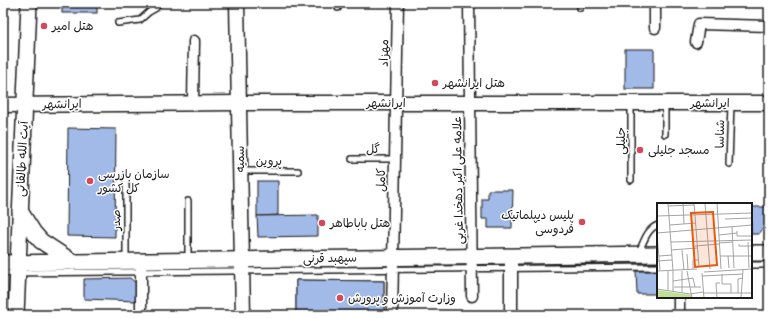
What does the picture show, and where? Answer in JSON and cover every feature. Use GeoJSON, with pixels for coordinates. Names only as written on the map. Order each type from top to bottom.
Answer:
{"type":"FeatureCollection","features":[{"type":"Feature","properties":{"kind":"main road","name":"آیت الله طالقانی"},"geometry":{"type":"LineString","coordinates":[[16,315],[11,268],[20,211],[20,105],[29,3]]}},
{"type":"Feature","properties":{"kind":"main road","name":"سمیه"},"geometry":{"type":"LineString","coordinates":[[237,3],[243,315]]}},
{"type":"Feature","properties":{"kind":"main road","name":"ایرانشهر"},"geometry":{"type":"LineString","coordinates":[[3,105],[194,103],[769,103]]}},
{"type":"Feature","properties":{"kind":"main road"},"geometry":{"type":"LineString","coordinates":[[20,211],[34,233],[41,240],[74,262]]}},
{"type":"Feature","properties":{"kind":"main road"},"geometry":{"type":"LineString","coordinates":[[752,253],[769,252]]}},
{"type":"Feature","properties":{"kind":"main road","name":"سپهبد قرنی"},"geometry":{"type":"LineString","coordinates":[[11,268],[74,262],[136,265],[188,260],[242,265],[511,262],[657,254]]}},
{"type":"Feature","properties":{"kind":"street","name":"مهزاد"},"geometry":{"type":"LineString","coordinates":[[396,103],[398,3]]}},
{"type":"Feature","properties":{"kind":"street","name":"علامه علی اکبر دهخدا غربی"},"geometry":{"type":"LineString","coordinates":[[469,3],[472,296]]}},
{"type":"Feature","properties":{"kind":"street"},"geometry":{"type":"LineString","coordinates":[[655,28],[656,3]]}},
{"type":"Feature","properties":{"kind":"street"},"geometry":{"type":"LineString","coordinates":[[696,42],[699,24],[769,26]]}},
{"type":"Feature","properties":{"kind":"street"},"geometry":{"type":"LineString","coordinates":[[194,41],[194,103]]}},
{"type":"Feature","properties":{"kind":"street","name":"کامل"},"geometry":{"type":"LineString","coordinates":[[392,315],[396,103]]}},
{"type":"Feature","properties":{"kind":"street"},"geometry":{"type":"LineString","coordinates":[[511,262],[511,315]]}},
{"type":"Feature","properties":{"kind":"street"},"geometry":{"type":"LineString","coordinates":[[136,265],[141,315]]}},
{"type":"Feature","properties":{"kind":"street"},"geometry":{"type":"LineString","coordinates":[[679,298],[679,315]]}},
{"type":"Feature","properties":{"kind":"lane"},"geometry":{"type":"LineString","coordinates":[[118,23],[140,20],[147,13],[156,8],[158,3]]}},
{"type":"Feature","properties":{"kind":"lane","name":"جلیلی"},"geometry":{"type":"LineString","coordinates":[[630,180],[631,103]]}},
{"type":"Feature","properties":{"kind":"lane"},"geometry":{"type":"LineString","coordinates":[[665,103],[665,134]]}},
{"type":"Feature","properties":{"kind":"lane","name":"شناسا"},"geometry":{"type":"LineString","coordinates":[[729,164],[731,103]]}},
{"type":"Feature","properties":{"kind":"lane","name":"گل"},"geometry":{"type":"LineString","coordinates":[[352,159],[395,159]]}},
{"type":"Feature","properties":{"kind":"lane","name":"پروین"},"geometry":{"type":"LineString","coordinates":[[240,171],[298,171]]}},
{"type":"Feature","properties":{"kind":"lane","name":"صدر"},"geometry":{"type":"LineString","coordinates":[[126,178],[136,265]]}},
{"type":"Feature","properties":{"kind":"lane"},"geometry":{"type":"LineString","coordinates":[[188,201],[188,260]]}},
{"type":"Feature","properties":{"kind":"lane"},"geometry":{"type":"LineString","coordinates":[[639,254],[645,237],[651,228],[657,225]]}},
{"type":"Feature","properties":{"kind":"lane"},"geometry":{"type":"LineString","coordinates":[[511,262],[657,267]]}},
{"type":"Feature","properties":{"kind":"lane"},"geometry":{"type":"LineString","coordinates":[[11,268],[136,265],[242,265]]}},
{"type":"Feature","properties":{"kind":"lane"},"geometry":{"type":"LineString","coordinates":[[752,265],[769,265]]}},
{"type":"Feature","properties":{"kind":"building"},"geometry":{"type":"Polygon","coordinates":[[[62,3],[97,3],[97,13],[62,13],[62,3]]]}},
{"type":"Feature","properties":{"kind":"building"},"geometry":{"type":"Polygon","coordinates":[[[625,49],[654,49],[654,89],[625,89],[625,49]]]}},
{"type":"Feature","properties":{"kind":"building"},"geometry":{"type":"Polygon","coordinates":[[[68,128],[116,129],[115,237],[67,236],[68,128]]]}},
{"type":"Feature","properties":{"kind":"building"},"geometry":{"type":"Polygon","coordinates":[[[257,181],[278,181],[278,215],[257,216],[257,181]]]}},
{"type":"Feature","properties":{"kind":"building"},"geometry":{"type":"Polygon","coordinates":[[[488,190],[513,190],[512,228],[488,228],[488,219],[482,219],[482,199],[488,199],[488,190]]]}},
{"type":"Feature","properties":{"kind":"building"},"geometry":{"type":"Polygon","coordinates":[[[752,207],[769,207],[767,223],[759,234],[752,234],[752,207]]]}},
{"type":"Feature","properties":{"kind":"building"},"geometry":{"type":"Polygon","coordinates":[[[318,215],[318,236],[258,237],[257,216],[318,215]]]}},
{"type":"Feature","properties":{"kind":"building"},"geometry":{"type":"Polygon","coordinates":[[[636,271],[657,271],[657,294],[637,294],[636,271]]]}},
{"type":"Feature","properties":{"kind":"building"},"geometry":{"type":"Polygon","coordinates":[[[130,278],[136,283],[136,301],[84,299],[84,279],[130,278]]]}},
{"type":"Feature","properties":{"kind":"building","name":"وزارت آموزش و پرورش"},"geometry":{"type":"Polygon","coordinates":[[[296,280],[384,281],[384,315],[361,315],[361,304],[351,294],[319,294],[309,303],[309,315],[296,315],[296,280]]]}},
{"type":"Feature","properties":{"kind":"building","name":"وزارت آموزش و پرورش"},"geometry":{"type":"Polygon","coordinates":[[[296,280],[384,281],[384,315],[296,315],[296,280]]]}},
{"type":"Feature","properties":{"kind":"place","name":"هتل امیر"},"geometry":{"type":"Point","coordinates":[44,26]}},
{"type":"Feature","properties":{"kind":"place","name":"هتل ایرانشهر"},"geometry":{"type":"Point","coordinates":[435,83]}},
{"type":"Feature","properties":{"kind":"place","name":"مسجد جلیلی"},"geometry":{"type":"Point","coordinates":[640,150]}},
{"type":"Feature","properties":{"kind":"place","name":"سازمان بازرسی کل کشور"},"geometry":{"type":"Point","coordinates":[90,181]}},
{"type":"Feature","properties":{"kind":"place","name":"پلیس دیپلماتیک فردوسی"},"geometry":{"type":"Point","coordinates":[582,222]}},
{"type":"Feature","properties":{"kind":"place","name":"هتل باباطاهر"},"geometry":{"type":"Point","coordinates":[322,223]}},
{"type":"Feature","properties":{"kind":"place","name":"وزارت آموزش و پرورش"},"geometry":{"type":"Point","coordinates":[340,298]}}]}
